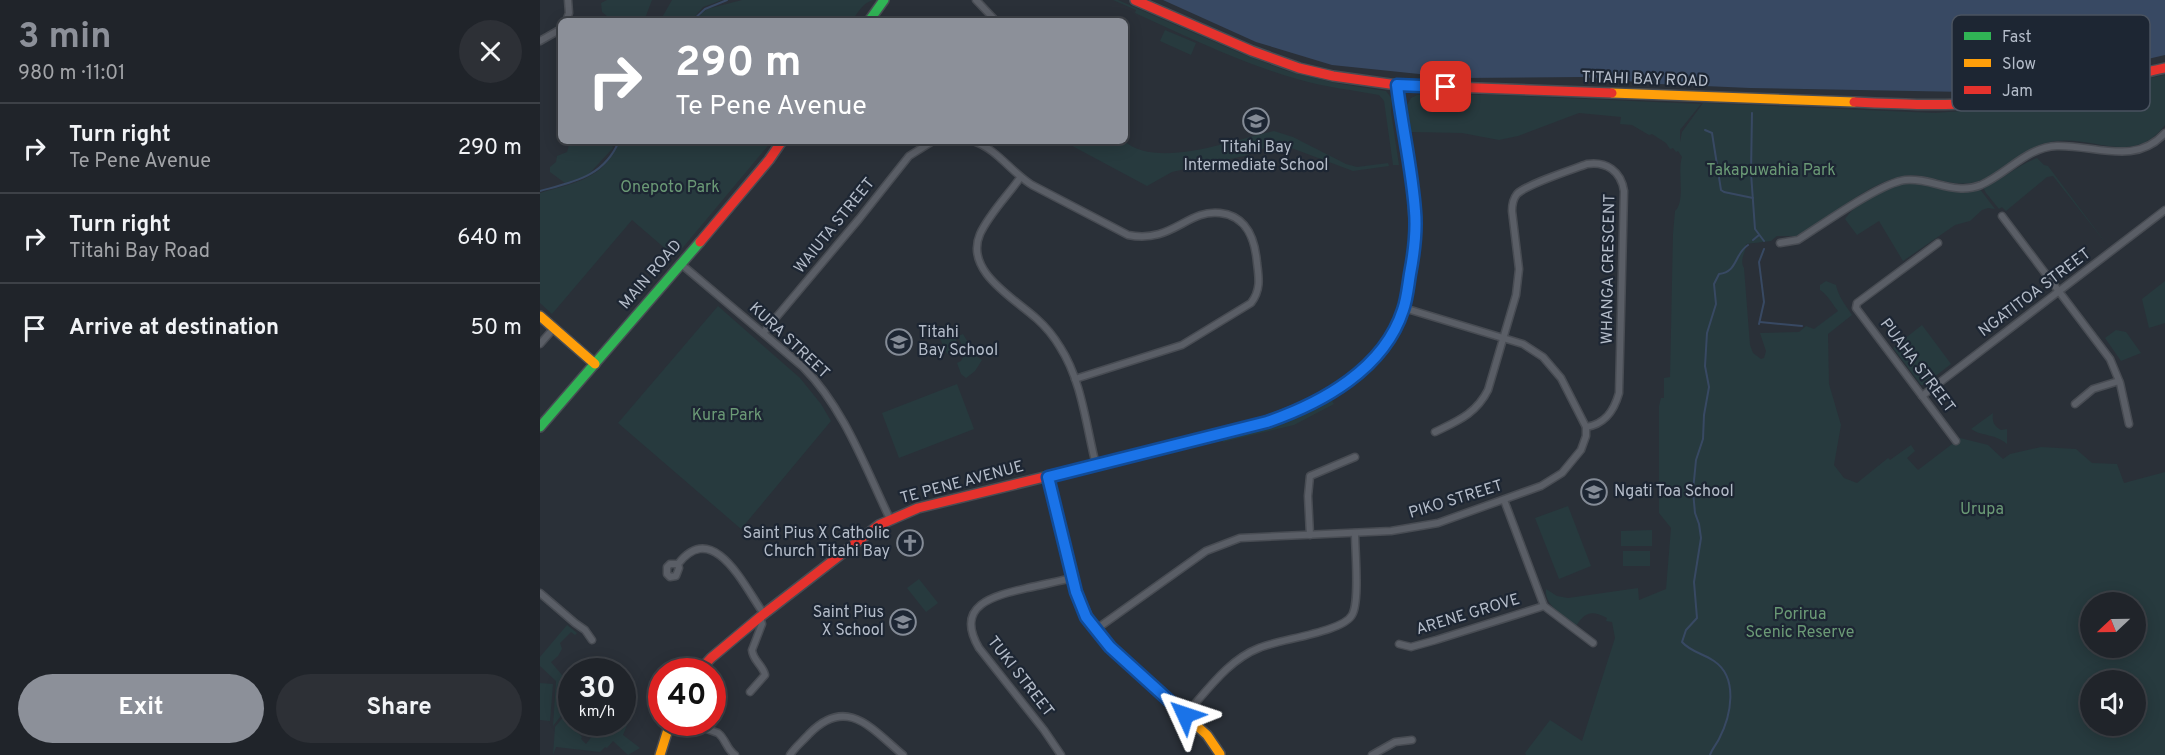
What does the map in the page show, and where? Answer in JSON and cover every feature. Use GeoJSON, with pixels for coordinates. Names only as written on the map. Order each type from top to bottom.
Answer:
{"type":"FeatureCollection","features":[{"type":"Feature","properties":{"kind":"street"},"geometry":{"type":"LineString","coordinates":[[567,18],[568,0]]}},
{"type":"Feature","properties":{"kind":"street"},"geometry":{"type":"LineString","coordinates":[[870,18],[884,0]]}},
{"type":"Feature","properties":{"kind":"street"},"geometry":{"type":"LineString","coordinates":[[975,0],[993,18]]}},
{"type":"Feature","properties":{"kind":"street","name":"TITAHI BAY ROAD"},"geometry":{"type":"LineString","coordinates":[[1135,0],[1255,52],[1290,65],[1344,79],[1397,85],[1952,104]]}},
{"type":"Feature","properties":{"kind":"street"},"geometry":{"type":"LineString","coordinates":[[540,41],[558,31]]}},
{"type":"Feature","properties":{"kind":"street","name":"TITAHI BAY ROAD"},"geometry":{"type":"LineString","coordinates":[[2150,71],[2165,68]]}},
{"type":"Feature","properties":{"kind":"street","name":"TE PENE AVENUE"},"geometry":{"type":"LineString","coordinates":[[711,658],[879,525],[890,519],[918,508],[1267,422],[1305,406],[1349,381],[1374,358],[1390,337],[1404,309],[1415,244],[1414,201],[1397,85]]}},
{"type":"Feature","properties":{"kind":"street"},"geometry":{"type":"LineString","coordinates":[[1780,243],[1798,240],[1897,181],[1917,180],[1939,186],[1968,188],[1980,186],[2005,173],[2031,152],[2040,148],[2074,147],[2137,152],[2154,144],[2165,133]]}},
{"type":"Feature","properties":{"kind":"street","name":"MAIN ROAD"},"geometry":{"type":"LineString","coordinates":[[540,427],[681,264],[780,144]]}},
{"type":"Feature","properties":{"kind":"street","name":"WAIUTA STREET"},"geometry":{"type":"LineString","coordinates":[[763,333],[853,227],[909,156],[928,144]]}},
{"type":"Feature","properties":{"kind":"street"},"geometry":{"type":"LineString","coordinates":[[979,144],[992,151],[1020,178],[1128,235],[1137,237],[1160,235],[1202,215],[1212,213],[1228,214],[1242,222],[1251,234],[1255,244],[1259,283],[1255,297],[1244,309],[1182,345],[1075,379]]}},
{"type":"Feature","properties":{"kind":"street","name":"WHANGA CRESCENT"},"geometry":{"type":"LineString","coordinates":[[1503,338],[1519,278],[1512,211],[1512,203],[1516,196],[1525,189],[1587,164],[1600,164],[1612,169],[1619,175],[1624,191],[1619,393],[1616,405],[1604,420],[1594,426],[1586,427]]}},
{"type":"Feature","properties":{"kind":"street"},"geometry":{"type":"LineString","coordinates":[[1020,178],[981,233],[978,244],[981,267],[992,280],[1047,329],[1065,355],[1075,379],[1096,465]]}},
{"type":"Feature","properties":{"kind":"street","name":"NGATITOA STREET"},"geometry":{"type":"LineString","coordinates":[[1922,396],[2165,210]]}},
{"type":"Feature","properties":{"kind":"street"},"geometry":{"type":"LineString","coordinates":[[2002,216],[2108,355],[2119,381],[2129,424]]}},
{"type":"Feature","properties":{"kind":"street","name":"PUAHA STREET"},"geometry":{"type":"LineString","coordinates":[[1938,243],[1857,303],[1856,308],[1956,441]]}},
{"type":"Feature","properties":{"kind":"street","name":"KURA STREET"},"geometry":{"type":"LineString","coordinates":[[681,264],[807,372],[829,398],[846,427],[890,519]]}},
{"type":"Feature","properties":{"kind":"street"},"geometry":{"type":"LineString","coordinates":[[1404,309],[1523,344],[1552,366],[1567,388],[1586,427]]}},
{"type":"Feature","properties":{"kind":"street"},"geometry":{"type":"LineString","coordinates":[[540,316],[595,364]]}},
{"type":"Feature","properties":{"kind":"street"},"geometry":{"type":"LineString","coordinates":[[540,344],[554,328]]}},
{"type":"Feature","properties":{"kind":"street"},"geometry":{"type":"LineString","coordinates":[[1435,432],[1468,416],[1482,402],[1488,390],[1503,338]]}},
{"type":"Feature","properties":{"kind":"street"},"geometry":{"type":"LineString","coordinates":[[2075,404],[2093,389],[2119,381]]}},
{"type":"Feature","properties":{"kind":"street","name":"PIKO STREET"},"geometry":{"type":"LineString","coordinates":[[1095,630],[1206,552],[1240,538],[1399,531],[1426,526],[1541,486],[1562,473],[1581,450],[1586,436],[1586,427]]}},
{"type":"Feature","properties":{"kind":"street"},"geometry":{"type":"LineString","coordinates":[[1310,535],[1308,496],[1310,476],[1355,457]]}},
{"type":"Feature","properties":{"kind":"street"},"geometry":{"type":"LineString","coordinates":[[1048,477],[1073,578],[1081,604],[1095,630],[1115,652],[1207,735],[1220,755]]}},
{"type":"Feature","properties":{"kind":"street"},"geometry":{"type":"LineString","coordinates":[[1504,500],[1544,606],[1593,643]]}},
{"type":"Feature","properties":{"kind":"street"},"geometry":{"type":"LineString","coordinates":[[1185,715],[1224,672],[1247,654],[1274,643],[1341,626],[1351,617],[1355,609],[1356,596],[1354,533]]}},
{"type":"Feature","properties":{"kind":"street"},"geometry":{"type":"LineString","coordinates":[[678,564],[683,557],[694,550],[706,549],[717,552],[729,564],[762,616],[762,624],[752,650],[753,655],[764,668],[765,675],[750,692]]}},
{"type":"Feature","properties":{"kind":"street","name":"TUKI STREET"},"geometry":{"type":"LineString","coordinates":[[1061,755],[980,648],[972,636],[970,624],[976,608],[997,595],[1073,578]]}},
{"type":"Feature","properties":{"kind":"street"},"geometry":{"type":"LineString","coordinates":[[540,593],[580,625],[592,640]]}},
{"type":"Feature","properties":{"kind":"street","name":"ARENE GROVE"},"geometry":{"type":"LineString","coordinates":[[1399,644],[1411,647],[1544,606]]}},
{"type":"Feature","properties":{"kind":"street"},"geometry":{"type":"LineString","coordinates":[[790,755],[821,722],[831,717],[845,716],[862,721],[903,755]]}},
{"type":"Feature","properties":{"kind":"street"},"geometry":{"type":"LineString","coordinates":[[660,755],[666,736]]}},
{"type":"Feature","properties":{"kind":"street"},"geometry":{"type":"LineString","coordinates":[[722,736],[724,744],[735,755]]}},
{"type":"Feature","properties":{"kind":"street"},"geometry":{"type":"LineString","coordinates":[[1372,755],[1395,742],[1412,740]]}},
{"type":"Feature","properties":{"kind":"green space"},"geometry":{"type":"Polygon","coordinates":[[[607,0],[652,0],[645,18],[606,18],[607,16],[602,12],[601,3],[607,0]]]}},
{"type":"Feature","properties":{"kind":"green space"},"geometry":{"type":"Polygon","coordinates":[[[672,0],[722,0],[703,7],[694,18],[662,18],[672,0]]]}},
{"type":"Feature","properties":{"kind":"green space"},"geometry":{"type":"Polygon","coordinates":[[[742,0],[873,0],[869,1],[854,18],[696,18],[707,9],[742,0]]]}},
{"type":"Feature","properties":{"kind":"green space"},"geometry":{"type":"Polygon","coordinates":[[[1113,0],[1118,0],[1287,71],[1335,83],[1386,91],[1392,99],[1391,112],[1399,165],[1393,165],[1384,101],[1379,95],[1307,82],[1276,73],[1215,49],[1135,13],[1136,10],[1113,0]]]}},
{"type":"Feature","properties":{"kind":"green space"},"geometry":{"type":"Polygon","coordinates":[[[1165,30],[1196,43],[1191,55],[1160,41],[1165,30]]]}},
{"type":"Feature","properties":{"kind":"green space"},"geometry":{"type":"Polygon","coordinates":[[[2165,75],[2165,125],[2153,137],[2140,144],[2127,147],[2070,141],[2044,143],[1989,177],[1968,183],[1913,175],[1903,176],[1862,193],[1796,236],[1777,236],[1771,241],[1746,244],[1742,262],[1750,345],[1753,353],[1761,359],[1764,358],[1766,351],[1760,333],[1799,332],[1806,326],[1814,329],[1838,311],[1820,290],[1820,285],[1826,281],[1836,285],[1840,297],[1852,315],[1828,334],[1829,384],[1841,425],[1834,465],[1844,478],[1857,483],[1888,458],[1890,460],[1911,445],[1915,451],[1907,458],[1918,470],[1960,438],[1988,445],[2003,459],[2010,454],[2041,447],[2076,449],[2092,463],[2117,464],[2124,483],[2165,472],[2165,755],[1526,755],[1525,753],[1550,720],[1582,741],[1615,638],[1612,622],[1606,621],[1607,618],[1597,614],[1586,615],[1576,626],[1551,606],[1546,589],[1557,596],[1568,598],[1638,588],[1639,600],[1666,589],[1671,528],[1659,513],[1659,406],[1661,398],[1664,398],[1664,378],[1670,377],[1673,234],[1675,211],[1681,193],[1682,157],[1678,151],[1670,149],[1666,143],[1652,134],[1649,135],[1632,125],[1620,124],[1621,117],[1579,113],[1518,136],[1499,140],[1462,133],[1411,132],[1407,105],[1411,98],[1417,95],[1497,95],[1701,104],[1680,130],[1680,142],[1682,132],[1703,103],[1935,113],[2150,111],[2150,78],[2165,75]]]}},
{"type":"Feature","properties":{"kind":"green space"},"geometry":{"type":"Polygon","coordinates":[[[1274,131],[1293,137],[1346,164],[1357,167],[1388,163],[1389,166],[1353,171],[1278,143],[1244,156],[1172,172],[1147,186],[1069,144],[1128,143],[1139,149],[1156,153],[1176,153],[1274,131]]]}},
{"type":"Feature","properties":{"kind":"green space"},"geometry":{"type":"Polygon","coordinates":[[[569,144],[612,144],[613,148],[587,176],[565,183],[550,172],[550,167],[556,162],[557,156],[567,152],[569,144]]]}},
{"type":"Feature","properties":{"kind":"green space","name":"Onepoto Park"},"geometry":{"type":"Polygon","coordinates":[[[618,144],[769,144],[675,257],[632,220],[552,314],[540,303],[540,193],[587,178],[597,172],[618,144]]]}},
{"type":"Feature","properties":{"kind":"green space"},"geometry":{"type":"Polygon","coordinates":[[[2037,158],[2048,166],[2108,246],[2053,176],[2047,177],[2006,211],[2002,207],[1999,209],[1986,193],[1983,187],[2037,158]]]}},
{"type":"Feature","properties":{"kind":"green space"},"geometry":{"type":"Polygon","coordinates":[[[1913,182],[1954,190],[1979,188],[1995,209],[1982,210],[1970,221],[1955,225],[1903,261],[1879,221],[1857,235],[1845,219],[1850,212],[1875,195],[1913,182]]]}},
{"type":"Feature","properties":{"kind":"green space"},"geometry":{"type":"Polygon","coordinates":[[[2165,281],[2165,323],[2149,328],[2142,299],[2165,281]]]}},
{"type":"Feature","properties":{"kind":"green space","name":"Kura Park"},"geometry":{"type":"Polygon","coordinates":[[[718,306],[800,378],[821,404],[831,421],[741,529],[618,423],[718,306]]]}},
{"type":"Feature","properties":{"kind":"green space"},"geometry":{"type":"Polygon","coordinates":[[[949,324],[960,348],[947,354],[936,330],[949,324]]]}},
{"type":"Feature","properties":{"kind":"green space"},"geometry":{"type":"Polygon","coordinates":[[[1922,325],[1951,364],[1924,385],[1921,385],[1893,348],[1922,325]]]}},
{"type":"Feature","properties":{"kind":"green space"},"geometry":{"type":"Polygon","coordinates":[[[2116,330],[2126,332],[2141,353],[2121,361],[2105,338],[2116,330]]]}},
{"type":"Feature","properties":{"kind":"green space"},"geometry":{"type":"Polygon","coordinates":[[[963,334],[976,356],[982,360],[975,371],[966,378],[961,374],[957,363],[961,361],[965,353],[958,336],[963,334]]]}},
{"type":"Feature","properties":{"kind":"green space"},"geometry":{"type":"Polygon","coordinates":[[[957,384],[974,429],[899,458],[882,413],[957,384]]]}},
{"type":"Feature","properties":{"kind":"green space"},"geometry":{"type":"Polygon","coordinates":[[[1331,399],[1334,404],[1294,425],[1223,442],[1222,440],[1280,425],[1331,399]]]}},
{"type":"Feature","properties":{"kind":"green space"},"geometry":{"type":"Polygon","coordinates":[[[1993,413],[1995,425],[2001,430],[2007,429],[2007,444],[1998,438],[1971,429],[1993,413]]]}},
{"type":"Feature","properties":{"kind":"green space"},"geometry":{"type":"Polygon","coordinates":[[[1568,506],[1591,566],[1559,579],[1535,518],[1568,506]]]}},
{"type":"Feature","properties":{"kind":"green space"},"geometry":{"type":"Polygon","coordinates":[[[1652,530],[1652,546],[1621,546],[1621,531],[1652,530]]]}},
{"type":"Feature","properties":{"kind":"green space"},"geometry":{"type":"Polygon","coordinates":[[[1623,551],[1650,551],[1650,566],[1623,566],[1623,551]]]}},
{"type":"Feature","properties":{"kind":"green space"},"geometry":{"type":"Polygon","coordinates":[[[919,579],[938,603],[926,612],[907,588],[919,579]]]}},
{"type":"Feature","properties":{"kind":"green space"},"geometry":{"type":"Polygon","coordinates":[[[567,625],[577,633],[575,635],[571,632],[560,643],[562,649],[551,662],[558,670],[558,720],[553,726],[556,681],[540,666],[540,657],[567,625]]]}},
{"type":"Feature","properties":{"kind":"green space"},"geometry":{"type":"Polygon","coordinates":[[[540,683],[553,684],[550,721],[540,720],[540,683]]]}},
{"type":"Feature","properties":{"kind":"green space"},"geometry":{"type":"Polygon","coordinates":[[[558,723],[558,736],[581,736],[586,744],[592,736],[624,736],[640,748],[628,755],[613,741],[600,752],[556,747],[553,755],[555,727],[558,723]]]}},
{"type":"Feature","properties":{"kind":"water"},"geometry":{"type":"Polygon","coordinates":[[[1163,0],[2165,0],[2165,55],[2150,58],[2150,15],[1952,15],[1952,92],[1750,88],[1659,84],[1582,77],[1458,78],[1332,65],[1256,42],[1163,0]]]}},
{"type":"Feature","properties":{"kind":"waterway"},"geometry":{"type":"LineString","coordinates":[[695,18],[705,9],[727,0]]}},
{"type":"Feature","properties":{"kind":"waterway"},"geometry":{"type":"LineString","coordinates":[[1752,113],[1751,173],[1755,229],[1764,241]]}},
{"type":"Feature","properties":{"kind":"waterway"},"geometry":{"type":"LineString","coordinates":[[1705,130],[1712,133],[1721,190],[1753,198]]}},
{"type":"Feature","properties":{"kind":"waterway"},"geometry":{"type":"LineString","coordinates":[[540,191],[576,181],[596,170],[605,163],[618,144]]}},
{"type":"Feature","properties":{"kind":"waterway"},"geometry":{"type":"LineString","coordinates":[[1753,240],[1759,235]]}},
{"type":"Feature","properties":{"kind":"waterway"},"geometry":{"type":"LineString","coordinates":[[1710,755],[1727,720],[1730,687],[1722,668],[1682,642],[1686,630],[1697,618],[1694,582],[1701,538],[1693,491],[1696,460],[1703,439],[1709,387],[1705,366],[1707,333],[1716,304],[1714,284],[1719,274],[1730,270],[1740,253],[1748,245]]}},
{"type":"Feature","properties":{"kind":"waterway"},"geometry":{"type":"LineString","coordinates":[[1759,324],[1764,302],[1759,262],[1764,249]]}},
{"type":"Feature","properties":{"kind":"waterway"},"geometry":{"type":"LineString","coordinates":[[1760,322],[1802,326]]}},
{"type":"Feature","properties":{"kind":"traffic: fast"},"geometry":{"type":"LineString","coordinates":[[871,18],[884,0]]}},
{"type":"Feature","properties":{"kind":"traffic: fast"},"geometry":{"type":"LineString","coordinates":[[540,427],[700,242]]}},
{"type":"Feature","properties":{"kind":"traffic: fast"},"geometry":{"type":"LineString","coordinates":[[1118,459],[1236,430],[1278,417],[1317,400],[1352,379],[1380,352],[1400,318]]}},
{"type":"Feature","properties":{"kind":"traffic: slow"},"geometry":{"type":"LineString","coordinates":[[1612,93],[1854,102]]}},
{"type":"Feature","properties":{"kind":"traffic: slow"},"geometry":{"type":"LineString","coordinates":[[540,316],[595,364]]}},
{"type":"Feature","properties":{"kind":"traffic: slow"},"geometry":{"type":"LineString","coordinates":[[1048,477],[1076,592],[1091,624],[1115,652],[1207,735],[1220,754]]}},
{"type":"Feature","properties":{"kind":"traffic: slow"},"geometry":{"type":"LineString","coordinates":[[660,755],[666,736]]}},
{"type":"Feature","properties":{"kind":"traffic: jam"},"geometry":{"type":"LineString","coordinates":[[1135,0],[1252,51],[1299,68],[1333,76],[1397,85],[1612,93]]}},
{"type":"Feature","properties":{"kind":"traffic: jam"},"geometry":{"type":"LineString","coordinates":[[2150,71],[2165,68]]}},
{"type":"Feature","properties":{"kind":"traffic: jam"},"geometry":{"type":"LineString","coordinates":[[1397,85],[1410,173],[1414,231],[1413,260],[1400,318]]}},
{"type":"Feature","properties":{"kind":"traffic: jam"},"geometry":{"type":"LineString","coordinates":[[1854,102],[1952,104]]}},
{"type":"Feature","properties":{"kind":"traffic: jam"},"geometry":{"type":"LineString","coordinates":[[700,242],[780,144]]}},
{"type":"Feature","properties":{"kind":"traffic: jam"},"geometry":{"type":"LineString","coordinates":[[711,658],[879,525],[918,508],[1118,459]]}},
{"type":"Feature","properties":{"kind":"place","name":"Titahi Bay Intermediate School"},"geometry":{"type":"Point","coordinates":[1256,121]}},
{"type":"Feature","properties":{"kind":"place","name":"Titahi Bay School"},"geometry":{"type":"Point","coordinates":[899,342]}},
{"type":"Feature","properties":{"kind":"place","name":"Ngati Toa School"},"geometry":{"type":"Point","coordinates":[1594,492]}},
{"type":"Feature","properties":{"kind":"place","name":"Saint Pius X Catholic Church Titahi Bay"},"geometry":{"type":"Point","coordinates":[910,543]}},
{"type":"Feature","properties":{"kind":"place","name":"Saint Pius X School"},"geometry":{"type":"Point","coordinates":[903,622]}},
{"type":"Feature","properties":{"kind":"route"},"geometry":{"type":"LineString","coordinates":[[1185,715],[1110,647],[1086,617],[1076,592],[1048,477],[1288,415],[1349,381],[1363,369],[1390,337],[1404,309],[1415,244],[1415,210],[1397,85],[1446,87]]}},
{"type":"Feature","properties":{"kind":"park label","name":"Takapuwahia Park"},"geometry":{"type":"Point","coordinates":[1771,171]}},
{"type":"Feature","properties":{"kind":"park label","name":"Urupa"},"geometry":{"type":"Point","coordinates":[1982,510]}},
{"type":"Feature","properties":{"kind":"park label","name":"Porirua Scenic Reserve"},"geometry":{"type":"Point","coordinates":[1800,624]}}]}
